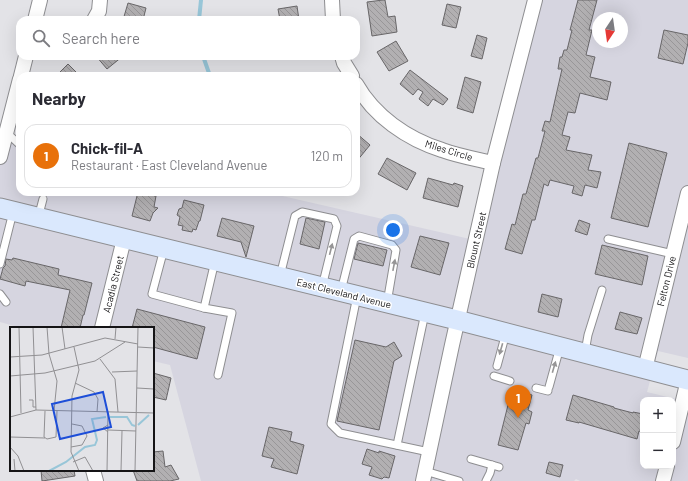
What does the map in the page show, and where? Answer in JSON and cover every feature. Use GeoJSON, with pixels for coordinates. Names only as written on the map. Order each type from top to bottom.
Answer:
{"type":"FeatureCollection","features":[{"type":"Feature","properties":{"kind":"main road","name":"East Cleveland Avenue"},"geometry":{"type":"LineString","coordinates":[[6,210],[425,312],[644,370],[688,380]]}},
{"type":"Feature","properties":{"kind":"street"},"geometry":{"type":"LineString","coordinates":[[36,16],[40,0]]}},
{"type":"Feature","properties":{"kind":"street"},"geometry":{"type":"LineString","coordinates":[[96,16],[99,11],[100,0]]}},
{"type":"Feature","properties":{"kind":"street"},"geometry":{"type":"LineString","coordinates":[[332,0],[333,16]]}},
{"type":"Feature","properties":{"kind":"street","name":"Blount Street"},"geometry":{"type":"LineString","coordinates":[[424,476],[457,320],[493,163],[536,0]]}},
{"type":"Feature","properties":{"kind":"street"},"geometry":{"type":"LineString","coordinates":[[22,72],[25,60]]}},
{"type":"Feature","properties":{"kind":"street"},"geometry":{"type":"LineString","coordinates":[[343,60],[350,72]]}},
{"type":"Feature","properties":{"kind":"street","name":"Miles Circle"},"geometry":{"type":"LineString","coordinates":[[360,91],[386,120],[415,140],[443,150],[493,163]]}},
{"type":"Feature","properties":{"kind":"street"},"geometry":{"type":"LineString","coordinates":[[0,156],[16,94]]}},
{"type":"Feature","properties":{"kind":"street","name":"Felton Drive"},"geometry":{"type":"LineString","coordinates":[[644,370],[688,193]]}},
{"type":"Feature","properties":{"kind":"street","name":"Acadia Street"},"geometry":{"type":"LineString","coordinates":[[102,327],[124,239]]}},
{"type":"Feature","properties":{"kind":"street"},"geometry":{"type":"LineString","coordinates":[[675,433],[688,380]]}},
{"type":"Feature","properties":{"kind":"street"},"geometry":{"type":"LineString","coordinates":[[663,481],[666,469]]}},
{"type":"Feature","properties":{"kind":"street"},"geometry":{"type":"LineString","coordinates":[[93,471],[96,481]]}},
{"type":"Feature","properties":{"kind":"lane"},"geometry":{"type":"LineString","coordinates":[[6,132],[16,141]]}},
{"type":"Feature","properties":{"kind":"lane"},"geometry":{"type":"LineString","coordinates":[[38,218],[43,199]]}},
{"type":"Feature","properties":{"kind":"lane"},"geometry":{"type":"LineString","coordinates":[[0,264],[6,210]]}},
{"type":"Feature","properties":{"kind":"lane"},"geometry":{"type":"LineString","coordinates":[[280,277],[295,216],[302,212],[334,219],[337,226],[322,287]]}},
{"type":"Feature","properties":{"kind":"lane"},"geometry":{"type":"LineString","coordinates":[[386,303],[396,250],[392,246],[359,236],[354,239],[349,294],[331,424],[340,433],[430,452]]}},
{"type":"Feature","properties":{"kind":"lane"},"geometry":{"type":"LineString","coordinates":[[608,239],[673,254]]}},
{"type":"Feature","properties":{"kind":"lane"},"geometry":{"type":"LineString","coordinates":[[164,249],[152,294],[204,308],[232,313],[218,375]]}},
{"type":"Feature","properties":{"kind":"lane"},"geometry":{"type":"LineString","coordinates":[[204,308],[215,261]]}},
{"type":"Feature","properties":{"kind":"lane"},"geometry":{"type":"LineString","coordinates":[[585,354],[588,335],[602,290]]}},
{"type":"Feature","properties":{"kind":"lane"},"geometry":{"type":"LineString","coordinates":[[0,294],[6,302]]}},
{"type":"Feature","properties":{"kind":"lane"},"geometry":{"type":"LineString","coordinates":[[397,445],[425,312]]}},
{"type":"Feature","properties":{"kind":"lane"},"geometry":{"type":"LineString","coordinates":[[497,366],[506,333]]}},
{"type":"Feature","properties":{"kind":"lane"},"geometry":{"type":"LineString","coordinates":[[536,388],[548,389],[560,347]]}},
{"type":"Feature","properties":{"kind":"lane"},"geometry":{"type":"LineString","coordinates":[[494,376],[510,381]]}},
{"type":"Feature","properties":{"kind":"lane"},"geometry":{"type":"LineString","coordinates":[[471,459],[495,466],[486,481]]}},
{"type":"Feature","properties":{"kind":"lane"},"geometry":{"type":"LineString","coordinates":[[424,476],[459,481]]}},
{"type":"Feature","properties":{"kind":"shaded area"},"geometry":{"type":"Polygon","coordinates":[[[538,0],[688,0],[688,358],[658,351],[647,392],[668,397],[640,397],[640,469],[676,469],[676,399],[688,402],[688,481],[580,481],[576,479],[574,481],[201,481],[170,365],[154,361],[154,327],[18,327],[0,322],[0,131],[16,135],[16,196],[282,196],[483,242],[538,0]]]}},
{"type":"Feature","properties":{"kind":"building"},"geometry":{"type":"Polygon","coordinates":[[[385,0],[388,17],[395,16],[397,32],[372,36],[367,2],[385,0]]]}},
{"type":"Feature","properties":{"kind":"building"},"geometry":{"type":"Polygon","coordinates":[[[578,0],[597,0],[594,12],[592,12],[589,30],[592,30],[586,55],[595,57],[590,77],[611,82],[607,100],[580,93],[575,113],[568,112],[562,135],[570,137],[566,150],[592,155],[588,170],[601,172],[597,188],[585,185],[582,196],[572,193],[574,186],[550,180],[548,186],[544,184],[535,220],[532,220],[522,254],[505,249],[512,224],[515,225],[523,194],[526,194],[536,158],[538,158],[545,131],[542,131],[545,121],[550,122],[562,69],[558,69],[560,57],[562,57],[564,50],[567,50],[572,30],[570,30],[578,0]]]}},
{"type":"Feature","properties":{"kind":"building"},"geometry":{"type":"Polygon","coordinates":[[[128,3],[146,8],[144,16],[124,16],[128,3]]]}},
{"type":"Feature","properties":{"kind":"building"},"geometry":{"type":"Polygon","coordinates":[[[447,4],[461,7],[456,28],[442,25],[447,4]]]}},
{"type":"Feature","properties":{"kind":"building"},"geometry":{"type":"Polygon","coordinates":[[[297,6],[298,16],[279,16],[278,9],[297,6]]]}},
{"type":"Feature","properties":{"kind":"building"},"geometry":{"type":"Polygon","coordinates":[[[664,30],[688,35],[688,43],[683,64],[658,58],[664,30]]]}},
{"type":"Feature","properties":{"kind":"building"},"geometry":{"type":"Polygon","coordinates":[[[477,35],[487,38],[482,59],[471,56],[477,35]]]}},
{"type":"Feature","properties":{"kind":"building"},"geometry":{"type":"Polygon","coordinates":[[[396,41],[408,61],[389,71],[377,52],[396,41]]]}},
{"type":"Feature","properties":{"kind":"building"},"geometry":{"type":"Polygon","coordinates":[[[99,60],[118,60],[107,69],[99,60]]]}},
{"type":"Feature","properties":{"kind":"building"},"geometry":{"type":"Polygon","coordinates":[[[68,64],[76,72],[60,72],[68,64]]]}},
{"type":"Feature","properties":{"kind":"building"},"geometry":{"type":"Polygon","coordinates":[[[410,70],[448,99],[443,105],[433,99],[428,106],[419,99],[423,92],[418,89],[413,95],[400,84],[410,70]]]}},
{"type":"Feature","properties":{"kind":"building"},"geometry":{"type":"Polygon","coordinates":[[[465,77],[481,82],[473,113],[457,108],[465,77]]]}},
{"type":"Feature","properties":{"kind":"building"},"geometry":{"type":"Polygon","coordinates":[[[360,136],[370,145],[360,157],[360,136]]]}},
{"type":"Feature","properties":{"kind":"building"},"geometry":{"type":"Polygon","coordinates":[[[629,143],[667,153],[648,227],[611,218],[629,143]]]}},
{"type":"Feature","properties":{"kind":"building"},"geometry":{"type":"Polygon","coordinates":[[[387,158],[416,173],[407,190],[378,174],[387,158]]]}},
{"type":"Feature","properties":{"kind":"building"},"geometry":{"type":"Polygon","coordinates":[[[428,178],[453,185],[454,183],[463,186],[458,207],[423,198],[428,178]]]}},
{"type":"Feature","properties":{"kind":"building"},"geometry":{"type":"Polygon","coordinates":[[[137,196],[156,196],[154,207],[158,208],[153,213],[150,221],[132,216],[137,196]]]}},
{"type":"Feature","properties":{"kind":"building"},"geometry":{"type":"Polygon","coordinates":[[[184,200],[204,205],[196,230],[193,229],[192,232],[182,230],[183,226],[178,225],[180,217],[177,215],[179,209],[182,208],[184,200]]]}},
{"type":"Feature","properties":{"kind":"building"},"geometry":{"type":"Polygon","coordinates":[[[222,218],[254,226],[246,257],[241,242],[217,236],[222,218]]]}},
{"type":"Feature","properties":{"kind":"building"},"geometry":{"type":"Polygon","coordinates":[[[306,218],[325,222],[319,249],[300,244],[306,218]]]}},
{"type":"Feature","properties":{"kind":"building"},"geometry":{"type":"Polygon","coordinates":[[[579,220],[590,224],[587,235],[575,231],[579,220]]]}},
{"type":"Feature","properties":{"kind":"building"},"geometry":{"type":"Polygon","coordinates":[[[420,236],[449,243],[440,275],[411,267],[420,236]]]}},
{"type":"Feature","properties":{"kind":"building"},"geometry":{"type":"Polygon","coordinates":[[[358,243],[387,250],[383,266],[354,259],[358,243]]]}},
{"type":"Feature","properties":{"kind":"building"},"geometry":{"type":"Polygon","coordinates":[[[602,245],[648,256],[642,285],[595,274],[602,245]]]}},
{"type":"Feature","properties":{"kind":"building"},"geometry":{"type":"Polygon","coordinates":[[[13,258],[59,269],[58,275],[92,283],[80,327],[61,327],[70,290],[26,281],[25,286],[0,279],[6,259],[12,260],[13,258]]]}},
{"type":"Feature","properties":{"kind":"building"},"geometry":{"type":"Polygon","coordinates":[[[542,294],[562,299],[558,317],[538,312],[542,294]]]}},
{"type":"Feature","properties":{"kind":"building"},"geometry":{"type":"Polygon","coordinates":[[[137,309],[205,327],[197,359],[154,347],[154,327],[132,327],[137,309]]]}},
{"type":"Feature","properties":{"kind":"building"},"geometry":{"type":"Polygon","coordinates":[[[620,312],[642,318],[637,334],[615,329],[620,312]]]}},
{"type":"Feature","properties":{"kind":"building"},"geometry":{"type":"Polygon","coordinates":[[[355,340],[386,347],[394,342],[402,356],[394,361],[379,430],[337,421],[355,340]]]}},
{"type":"Feature","properties":{"kind":"building"},"geometry":{"type":"Polygon","coordinates":[[[154,373],[171,378],[166,400],[154,397],[154,373]]]}},
{"type":"Feature","properties":{"kind":"building"},"geometry":{"type":"Polygon","coordinates":[[[512,389],[532,395],[528,410],[532,412],[529,424],[526,423],[518,450],[498,445],[512,389]]]}},
{"type":"Feature","properties":{"kind":"building"},"geometry":{"type":"Polygon","coordinates":[[[573,395],[614,408],[640,413],[640,431],[637,439],[579,422],[566,420],[573,395]]]}},
{"type":"Feature","properties":{"kind":"building"},"geometry":{"type":"Polygon","coordinates":[[[269,427],[292,432],[290,441],[304,445],[297,474],[271,467],[274,459],[262,456],[269,427]]]}},
{"type":"Feature","properties":{"kind":"building"},"geometry":{"type":"Polygon","coordinates":[[[367,449],[395,456],[389,478],[384,477],[382,479],[369,475],[372,467],[362,464],[367,449]]]}},
{"type":"Feature","properties":{"kind":"building"},"geometry":{"type":"Polygon","coordinates":[[[163,451],[165,467],[171,465],[179,479],[170,481],[137,481],[133,471],[154,471],[154,452],[163,451]]]}},
{"type":"Feature","properties":{"kind":"building"},"geometry":{"type":"Polygon","coordinates":[[[549,462],[563,465],[560,477],[546,473],[549,462]]]}},
{"type":"Feature","properties":{"kind":"building"},"geometry":{"type":"Polygon","coordinates":[[[41,471],[74,471],[75,476],[42,481],[41,471]]]}},
{"type":"Feature","properties":{"kind":"waterway"},"geometry":{"type":"LineString","coordinates":[[199,16],[201,0]]}},
{"type":"Feature","properties":{"kind":"waterway"},"geometry":{"type":"LineString","coordinates":[[204,60],[209,72]]}},
{"type":"Feature","properties":{"kind":"place","name":"Chick-fil-A"},"geometry":{"type":"Point","coordinates":[518,418]}}]}
